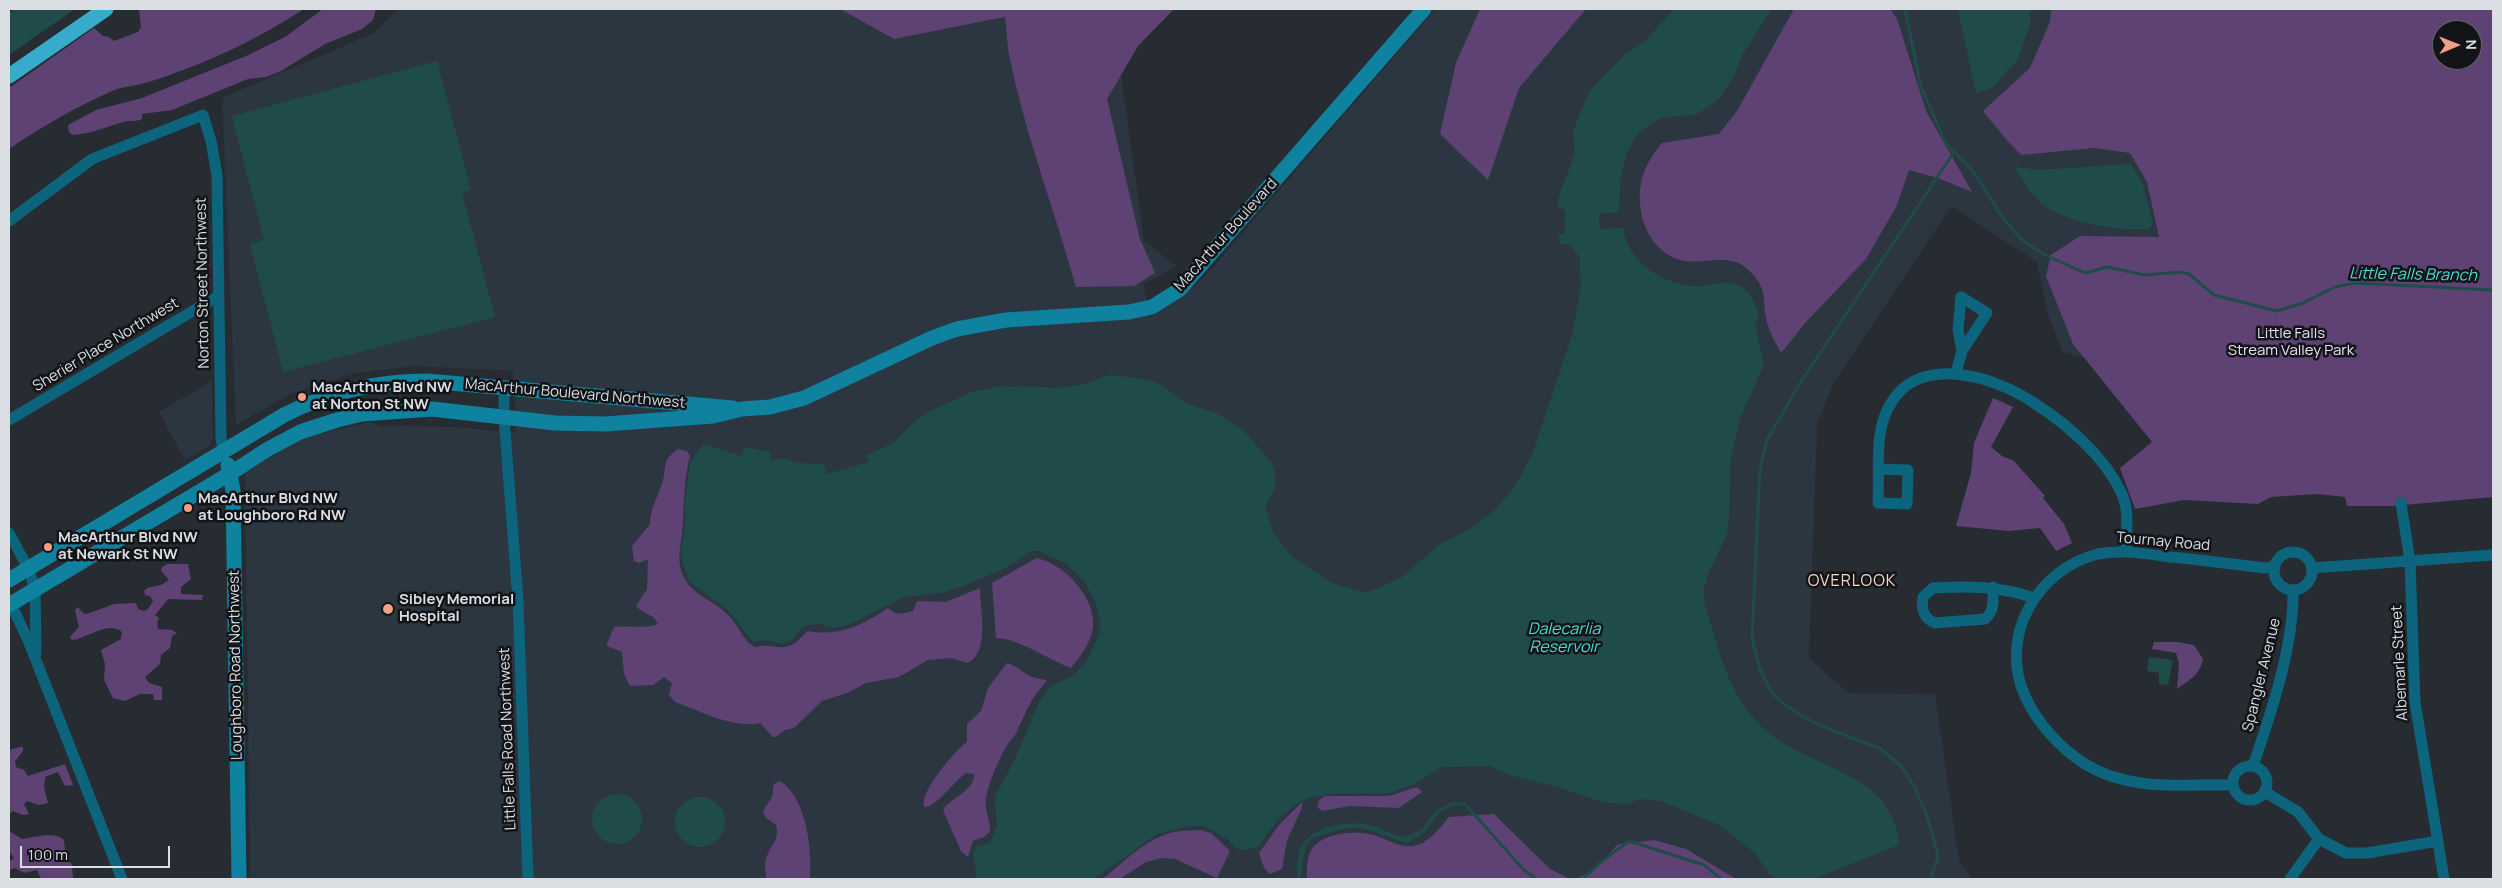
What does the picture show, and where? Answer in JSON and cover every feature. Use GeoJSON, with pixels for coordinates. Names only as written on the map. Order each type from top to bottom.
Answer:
{"type":"FeatureCollection","features":[{"type":"Feature","properties":{"kind":"highway"},"geometry":{"type":"LineString","coordinates":[[9,76],[106,9]]}},
{"type":"Feature","properties":{"kind":"main road","name":"MacArthur Boulevard"},"geometry":{"type":"LineString","coordinates":[[957,329],[1006,320],[1129,312],[1152,307],[1164,301],[1179,290],[1231,232],[1424,9]]}},
{"type":"Feature","properties":{"kind":"main road","name":"MacArthur Boulevard Northwest"},"geometry":{"type":"LineString","coordinates":[[9,603],[231,473],[268,449],[300,432],[362,414],[432,409],[556,423],[605,424],[713,416],[770,407],[804,398],[924,342],[957,329]]}},
{"type":"Feature","properties":{"kind":"main road","name":"MacArthur Boulevard Northwest"},"geometry":{"type":"LineString","coordinates":[[9,580],[301,406],[332,393],[359,387],[406,381],[427,381],[663,401],[742,410]]}},
{"type":"Feature","properties":{"kind":"main road","name":"Loughboro Road Northwest"},"geometry":{"type":"LineString","coordinates":[[224,452],[231,473],[235,604],[238,879]]}},
{"type":"Feature","properties":{"kind":"street","name":"Norton Street Northwest"},"geometry":{"type":"LineString","coordinates":[[9,221],[92,159],[203,115],[211,141],[217,175],[221,439],[224,452]]}},
{"type":"Feature","properties":{"kind":"street","name":"Sherier Place Northwest"},"geometry":{"type":"LineString","coordinates":[[9,420],[218,296]]}},
{"type":"Feature","properties":{"kind":"street"},"geometry":{"type":"LineString","coordinates":[[1956,373],[1962,351]]}},
{"type":"Feature","properties":{"kind":"street"},"geometry":{"type":"LineString","coordinates":[[1880,469],[1882,422],[1891,402],[1908,385],[1920,378],[1943,373],[1956,373],[1999,386],[2032,401],[2079,439],[2104,466],[2122,493],[2127,513],[2126,551]]}},
{"type":"Feature","properties":{"kind":"street","name":"Little Falls Road Northwest"},"geometry":{"type":"LineString","coordinates":[[504,389],[504,417],[518,600],[528,879]]}},
{"type":"Feature","properties":{"kind":"street","name":"Albemarle Street"},"geometry":{"type":"LineString","coordinates":[[2401,503],[2410,561],[2415,702],[2444,879]]}},
{"type":"Feature","properties":{"kind":"street"},"geometry":{"type":"LineString","coordinates":[[9,533],[28,568],[35,589],[36,662]]}},
{"type":"Feature","properties":{"kind":"street","name":"Tournay Road"},"geometry":{"type":"LineString","coordinates":[[2233,785],[2159,786],[2139,784],[2101,772],[2067,751],[2045,728],[2034,713],[2021,684],[2018,664],[2018,642],[2021,628],[2034,598],[2054,575],[2076,563],[2099,554],[2126,551],[2264,568],[2274,567]]}},
{"type":"Feature","properties":{"kind":"street"},"geometry":{"type":"LineString","coordinates":[[2291,552],[2297,552],[2307,557],[2312,568],[2310,581],[2300,589],[2293,590],[2280,585],[2274,574],[2274,567],[2280,557],[2291,552]]}},
{"type":"Feature","properties":{"kind":"street"},"geometry":{"type":"LineString","coordinates":[[2312,568],[2493,555]]}},
{"type":"Feature","properties":{"kind":"street"},"geometry":{"type":"LineString","coordinates":[[1993,587],[1994,604],[1991,613],[1985,619],[1935,623],[1928,620],[1924,614],[1923,597],[1933,588],[1993,587],[2012,590],[2034,598]]}},
{"type":"Feature","properties":{"kind":"street","name":"Spangler Avenue"},"geometry":{"type":"LineString","coordinates":[[2253,766],[2288,642],[2293,611],[2293,590]]}},
{"type":"Feature","properties":{"kind":"street"},"geometry":{"type":"LineString","coordinates":[[9,603],[36,662],[122,879]]}},
{"type":"Feature","properties":{"kind":"street"},"geometry":{"type":"LineString","coordinates":[[2253,766],[2266,776],[2267,781],[2265,792],[2257,799],[2247,800],[2238,795],[2233,785],[2238,771],[2253,766]]}},
{"type":"Feature","properties":{"kind":"street"},"geometry":{"type":"LineString","coordinates":[[2265,792],[2298,812],[2319,839],[2346,853],[2438,841]]}},
{"type":"Feature","properties":{"kind":"street"},"geometry":{"type":"LineString","coordinates":[[2290,879],[2319,839]]}},
{"type":"Feature","properties":{"kind":"shaded area"},"geometry":{"type":"Polygon","coordinates":[[[398,9],[840,9],[894,39],[1048,9],[1112,9],[1144,241],[1177,266],[1144,284],[1150,317],[1181,298],[1208,273],[1435,9],[2084,9],[2181,236],[2108,364],[2062,352],[2047,311],[2037,262],[1951,206],[1833,384],[1817,424],[1809,658],[1848,693],[1935,694],[1959,861],[1972,879],[250,879],[245,473],[299,439],[370,422],[380,426],[457,427],[515,433],[513,371],[415,366],[356,373],[290,394],[236,425],[222,98],[374,33],[398,9]]]}},
{"type":"Feature","properties":{"kind":"shaded area"},"geometry":{"type":"Polygon","coordinates":[[[212,381],[213,439],[210,445],[185,460],[159,412],[212,381]]]}},
{"type":"Feature","properties":{"kind":"green space"},"geometry":{"type":"Polygon","coordinates":[[[139,9],[304,9],[268,31],[209,60],[144,83],[117,89],[99,97],[59,118],[9,149],[9,88],[94,28],[103,36],[109,37],[114,41],[138,32],[141,27],[139,9]]]}},
{"type":"Feature","properties":{"kind":"green space"},"geometry":{"type":"Polygon","coordinates":[[[323,9],[376,9],[373,20],[362,29],[325,44],[281,71],[266,77],[248,79],[172,110],[142,114],[142,119],[140,120],[123,122],[92,132],[73,135],[69,132],[68,125],[96,110],[142,98],[246,56],[285,37],[323,9]]]}},
{"type":"Feature","properties":{"kind":"green space"},"geometry":{"type":"Polygon","coordinates":[[[840,9],[1174,9],[1138,46],[1107,99],[1140,239],[1155,273],[1134,286],[1076,287],[1024,117],[1009,54],[1005,17],[894,39],[840,9]]]}},
{"type":"Feature","properties":{"kind":"green space"},"geometry":{"type":"Polygon","coordinates":[[[1480,9],[1586,9],[1519,88],[1488,180],[1440,134],[1456,63],[1480,9]]]}},
{"type":"Feature","properties":{"kind":"green space"},"geometry":{"type":"Polygon","coordinates":[[[1794,9],[1890,9],[1897,19],[1926,111],[1972,192],[1938,178],[1909,170],[1897,205],[1866,259],[1806,322],[1781,353],[1769,328],[1766,319],[1764,296],[1754,275],[1739,263],[1724,260],[1685,261],[1663,251],[1654,242],[1643,220],[1640,208],[1640,195],[1642,177],[1646,167],[1662,143],[1719,134],[1737,111],[1794,9]]]}},
{"type":"Feature","properties":{"kind":"green space","name":"Little Falls Stream Valley Park"},"geometry":{"type":"Polygon","coordinates":[[[2051,9],[2493,9],[2493,497],[2392,506],[2347,506],[2345,497],[2318,494],[2271,497],[2258,504],[2184,500],[2135,509],[2120,468],[2152,442],[2073,344],[2046,276],[2051,255],[2080,236],[2159,237],[2147,182],[2130,153],[2094,148],[2021,155],[1983,111],[2030,68],[2050,22],[2051,9]]]}},
{"type":"Feature","properties":{"kind":"green space"},"geometry":{"type":"Polygon","coordinates":[[[1993,398],[2013,407],[1991,447],[2002,456],[2014,461],[2045,496],[2043,498],[2064,524],[2072,543],[2056,551],[2040,528],[2009,531],[1956,526],[1971,473],[1974,443],[1993,398]]]}},
{"type":"Feature","properties":{"kind":"green space"},"geometry":{"type":"Polygon","coordinates":[[[678,449],[687,451],[690,456],[685,481],[680,554],[683,576],[692,588],[725,612],[753,646],[789,646],[797,642],[808,631],[840,631],[869,620],[888,608],[900,614],[906,613],[913,611],[917,601],[946,602],[980,588],[982,629],[979,649],[975,657],[968,663],[951,658],[928,660],[899,677],[866,683],[847,693],[822,701],[794,728],[785,730],[776,737],[773,737],[760,723],[739,724],[675,702],[669,695],[672,683],[664,677],[653,685],[630,686],[624,674],[622,652],[607,646],[607,644],[614,627],[658,624],[654,618],[636,606],[647,589],[648,559],[639,563],[634,561],[632,546],[650,524],[651,513],[664,478],[666,462],[678,449]]]}},
{"type":"Feature","properties":{"kind":"green space"},"geometry":{"type":"Polygon","coordinates":[[[1037,558],[1056,566],[1074,581],[1081,589],[1091,609],[1093,626],[1090,639],[1071,668],[1024,645],[996,638],[992,583],[1037,558]]]}},
{"type":"Feature","properties":{"kind":"green space"},"geometry":{"type":"Polygon","coordinates":[[[167,564],[188,564],[191,579],[181,587],[181,594],[203,595],[202,600],[168,599],[155,615],[159,618],[157,622],[158,629],[172,630],[177,633],[172,636],[170,648],[161,655],[160,664],[145,677],[149,683],[162,687],[162,700],[154,700],[153,694],[140,694],[125,701],[113,698],[104,680],[105,664],[101,650],[121,639],[122,632],[111,628],[72,640],[70,637],[79,627],[75,610],[78,607],[83,613],[87,614],[114,604],[136,603],[138,609],[144,611],[148,609],[153,601],[150,596],[145,595],[144,591],[147,588],[161,585],[169,580],[161,571],[162,567],[167,564]]]}},
{"type":"Feature","properties":{"kind":"green space"},"geometry":{"type":"Polygon","coordinates":[[[2154,642],[2178,642],[2194,645],[2203,659],[2202,665],[2193,677],[2177,689],[2179,664],[2176,653],[2152,649],[2154,642]]]}},
{"type":"Feature","properties":{"kind":"green space"},"geometry":{"type":"Polygon","coordinates":[[[1007,663],[1025,674],[1047,681],[1033,699],[997,765],[986,798],[990,832],[984,837],[973,841],[968,857],[961,851],[943,810],[966,790],[973,780],[974,774],[966,773],[934,804],[924,807],[924,800],[939,772],[967,742],[967,724],[981,711],[988,688],[1007,663]]]}},
{"type":"Feature","properties":{"kind":"green space"},"geometry":{"type":"Polygon","coordinates":[[[23,747],[23,751],[15,761],[16,767],[24,770],[28,776],[65,764],[73,785],[65,786],[58,772],[45,777],[44,788],[48,803],[39,805],[27,801],[24,804],[29,814],[24,815],[12,811],[9,815],[9,750],[23,747]]]}},
{"type":"Feature","properties":{"kind":"green space"},"geometry":{"type":"Polygon","coordinates":[[[780,781],[789,789],[802,812],[809,840],[810,879],[766,879],[765,861],[776,839],[777,830],[776,825],[766,818],[763,811],[772,797],[774,784],[780,781]]]}},
{"type":"Feature","properties":{"kind":"green space"},"geometry":{"type":"Polygon","coordinates":[[[1417,787],[1422,792],[1399,808],[1350,806],[1322,811],[1317,807],[1319,800],[1325,796],[1389,796],[1417,787]]]}},
{"type":"Feature","properties":{"kind":"green space"},"geometry":{"type":"Polygon","coordinates":[[[1302,802],[1302,808],[1287,840],[1282,869],[1270,874],[1264,868],[1259,853],[1279,825],[1302,802]]]}},
{"type":"Feature","properties":{"kind":"green space"},"geometry":{"type":"Polygon","coordinates":[[[1494,814],[1550,869],[1570,879],[1307,879],[1310,852],[1323,839],[1331,836],[1358,833],[1378,836],[1398,844],[1413,846],[1429,839],[1449,817],[1494,814]]]}},
{"type":"Feature","properties":{"kind":"green space"},"geometry":{"type":"Polygon","coordinates":[[[1201,830],[1211,833],[1230,851],[1217,878],[1175,859],[1162,858],[1146,862],[1120,879],[1102,879],[1144,845],[1163,835],[1180,831],[1201,830]]]}},
{"type":"Feature","properties":{"kind":"green space"},"geometry":{"type":"Polygon","coordinates":[[[9,831],[22,839],[50,835],[64,840],[66,860],[72,864],[73,879],[41,879],[37,870],[24,873],[15,868],[9,870],[9,862],[14,858],[9,851],[9,831]]]}},
{"type":"Feature","properties":{"kind":"green space"},"geometry":{"type":"Polygon","coordinates":[[[1654,840],[1686,849],[1736,879],[1576,879],[1597,868],[1617,845],[1654,840]]]}},
{"type":"Feature","properties":{"kind":"water"},"geometry":{"type":"Polygon","coordinates":[[[16,9],[75,9],[9,55],[9,13],[16,9]]]}},
{"type":"Feature","properties":{"kind":"water","name":"Dalecarlia Reservoir"},"geometry":{"type":"Polygon","coordinates":[[[1674,9],[1772,9],[1742,55],[1733,78],[1717,101],[1697,114],[1661,118],[1639,132],[1626,154],[1620,182],[1619,212],[1599,213],[1600,229],[1623,228],[1626,240],[1632,251],[1649,270],[1660,277],[1685,285],[1736,284],[1748,292],[1753,301],[1759,314],[1755,324],[1764,365],[1740,418],[1730,462],[1727,534],[1708,575],[1703,591],[1705,604],[1725,669],[1740,699],[1750,713],[1762,727],[1780,741],[1845,774],[1865,786],[1882,801],[1893,820],[1899,845],[1813,879],[1781,879],[1770,875],[1755,853],[1719,825],[1661,801],[1641,799],[1627,804],[1602,802],[1557,787],[1509,775],[1489,766],[1442,767],[1414,784],[1391,793],[1330,794],[1309,798],[1298,803],[1279,818],[1258,847],[1246,850],[1235,848],[1229,840],[1204,826],[1192,826],[1157,834],[1094,879],[977,879],[973,852],[977,846],[990,843],[997,826],[995,796],[1014,761],[1038,705],[1052,686],[1075,674],[1085,664],[1099,635],[1101,623],[1094,598],[1083,580],[1067,564],[1038,551],[1031,551],[1005,568],[963,586],[941,593],[904,597],[848,625],[833,628],[819,624],[807,625],[801,628],[793,639],[783,644],[766,640],[753,642],[729,611],[689,581],[682,562],[681,550],[685,525],[685,503],[690,462],[704,444],[742,456],[744,447],[771,452],[770,461],[781,458],[798,463],[824,464],[827,474],[869,462],[867,455],[893,443],[928,412],[972,392],[1001,386],[1056,388],[1085,384],[1108,375],[1138,378],[1160,384],[1187,404],[1217,413],[1243,430],[1272,463],[1276,476],[1274,491],[1265,505],[1273,532],[1291,556],[1332,583],[1366,593],[1401,578],[1437,546],[1470,529],[1495,510],[1514,488],[1532,455],[1573,332],[1581,286],[1580,258],[1570,245],[1560,244],[1558,234],[1565,234],[1565,210],[1558,207],[1558,199],[1575,152],[1573,131],[1589,92],[1623,56],[1644,42],[1674,9]]]}},
{"type":"Feature","properties":{"kind":"water"},"geometry":{"type":"Polygon","coordinates":[[[1958,9],[2030,9],[2030,24],[2018,59],[1992,88],[1976,93],[1958,9]]]}},
{"type":"Feature","properties":{"kind":"water"},"geometry":{"type":"Polygon","coordinates":[[[437,61],[471,190],[462,193],[495,317],[283,372],[250,244],[264,240],[232,116],[437,61]]]}},
{"type":"Feature","properties":{"kind":"water"},"geometry":{"type":"Polygon","coordinates":[[[2131,164],[2142,182],[2153,223],[2149,229],[2137,230],[2109,227],[2078,221],[2064,216],[2042,204],[2034,196],[2014,167],[2040,170],[2131,164]]]}},
{"type":"Feature","properties":{"kind":"water"},"geometry":{"type":"Polygon","coordinates":[[[2149,657],[2173,660],[2168,685],[2159,684],[2159,673],[2147,671],[2149,657]]]}},
{"type":"Feature","properties":{"kind":"water"},"geometry":{"type":"Polygon","coordinates":[[[617,794],[635,801],[642,819],[635,837],[617,844],[599,837],[592,819],[599,801],[617,794]]]}},
{"type":"Feature","properties":{"kind":"water"},"geometry":{"type":"Polygon","coordinates":[[[695,797],[705,797],[718,804],[725,817],[725,827],[718,840],[705,847],[695,847],[686,843],[679,836],[675,827],[675,817],[679,808],[686,801],[695,797]]]}},
{"type":"Feature","properties":{"kind":"water"},"geometry":{"type":"Polygon","coordinates":[[[1437,810],[1441,810],[1426,830],[1406,843],[1362,828],[1349,828],[1312,838],[1306,844],[1300,879],[1297,879],[1300,850],[1304,842],[1317,831],[1334,825],[1352,823],[1374,826],[1405,837],[1422,829],[1437,810]]]}},
{"type":"Feature","properties":{"kind":"waterway","name":"Little Falls Branch"},"geometry":{"type":"LineString","coordinates":[[1905,9],[1921,87],[1946,144],[1973,171],[2003,218],[2022,240],[2045,255],[2085,273],[2107,267],[2145,275],[2182,272],[2189,274],[2214,295],[2277,311],[2303,303],[2335,287],[2355,283],[2493,290]]}},
{"type":"Feature","properties":{"kind":"waterway"},"geometry":{"type":"LineString","coordinates":[[1930,879],[1938,858],[1937,851],[1926,813],[1914,786],[1901,766],[1881,749],[1824,727],[1800,715],[1780,701],[1771,692],[1760,669],[1752,639],[1760,469],[1767,440],[1800,383],[1954,152]]}},
{"type":"Feature","properties":{"kind":"waterway"},"geometry":{"type":"LineString","coordinates":[[1437,812],[1452,804],[1465,804],[1523,869],[1536,879]]}},
{"type":"Feature","properties":{"kind":"waterway"},"geometry":{"type":"LineString","coordinates":[[1583,879],[1602,861],[1629,841],[1704,865],[1721,879]]}},
{"type":"Feature","properties":{"kind":"place","name":"MacArthur Blvd NW at Norton St NW"},"geometry":{"type":"Point","coordinates":[302,397]}},
{"type":"Feature","properties":{"kind":"place","name":"MacArthur Blvd NW at Loughboro Rd NW"},"geometry":{"type":"Point","coordinates":[188,508]}},
{"type":"Feature","properties":{"kind":"place","name":"MacArthur Blvd NW at Newark St NW"},"geometry":{"type":"Point","coordinates":[48,547]}},
{"type":"Feature","properties":{"kind":"place","name":"Sibley Memorial Hospital"},"geometry":{"type":"Point","coordinates":[388,609]}},
{"type":"Feature","properties":{"kind":"district","name":"OVERLOOK"},"geometry":{"type":"Point","coordinates":[1852,582]}}]}
